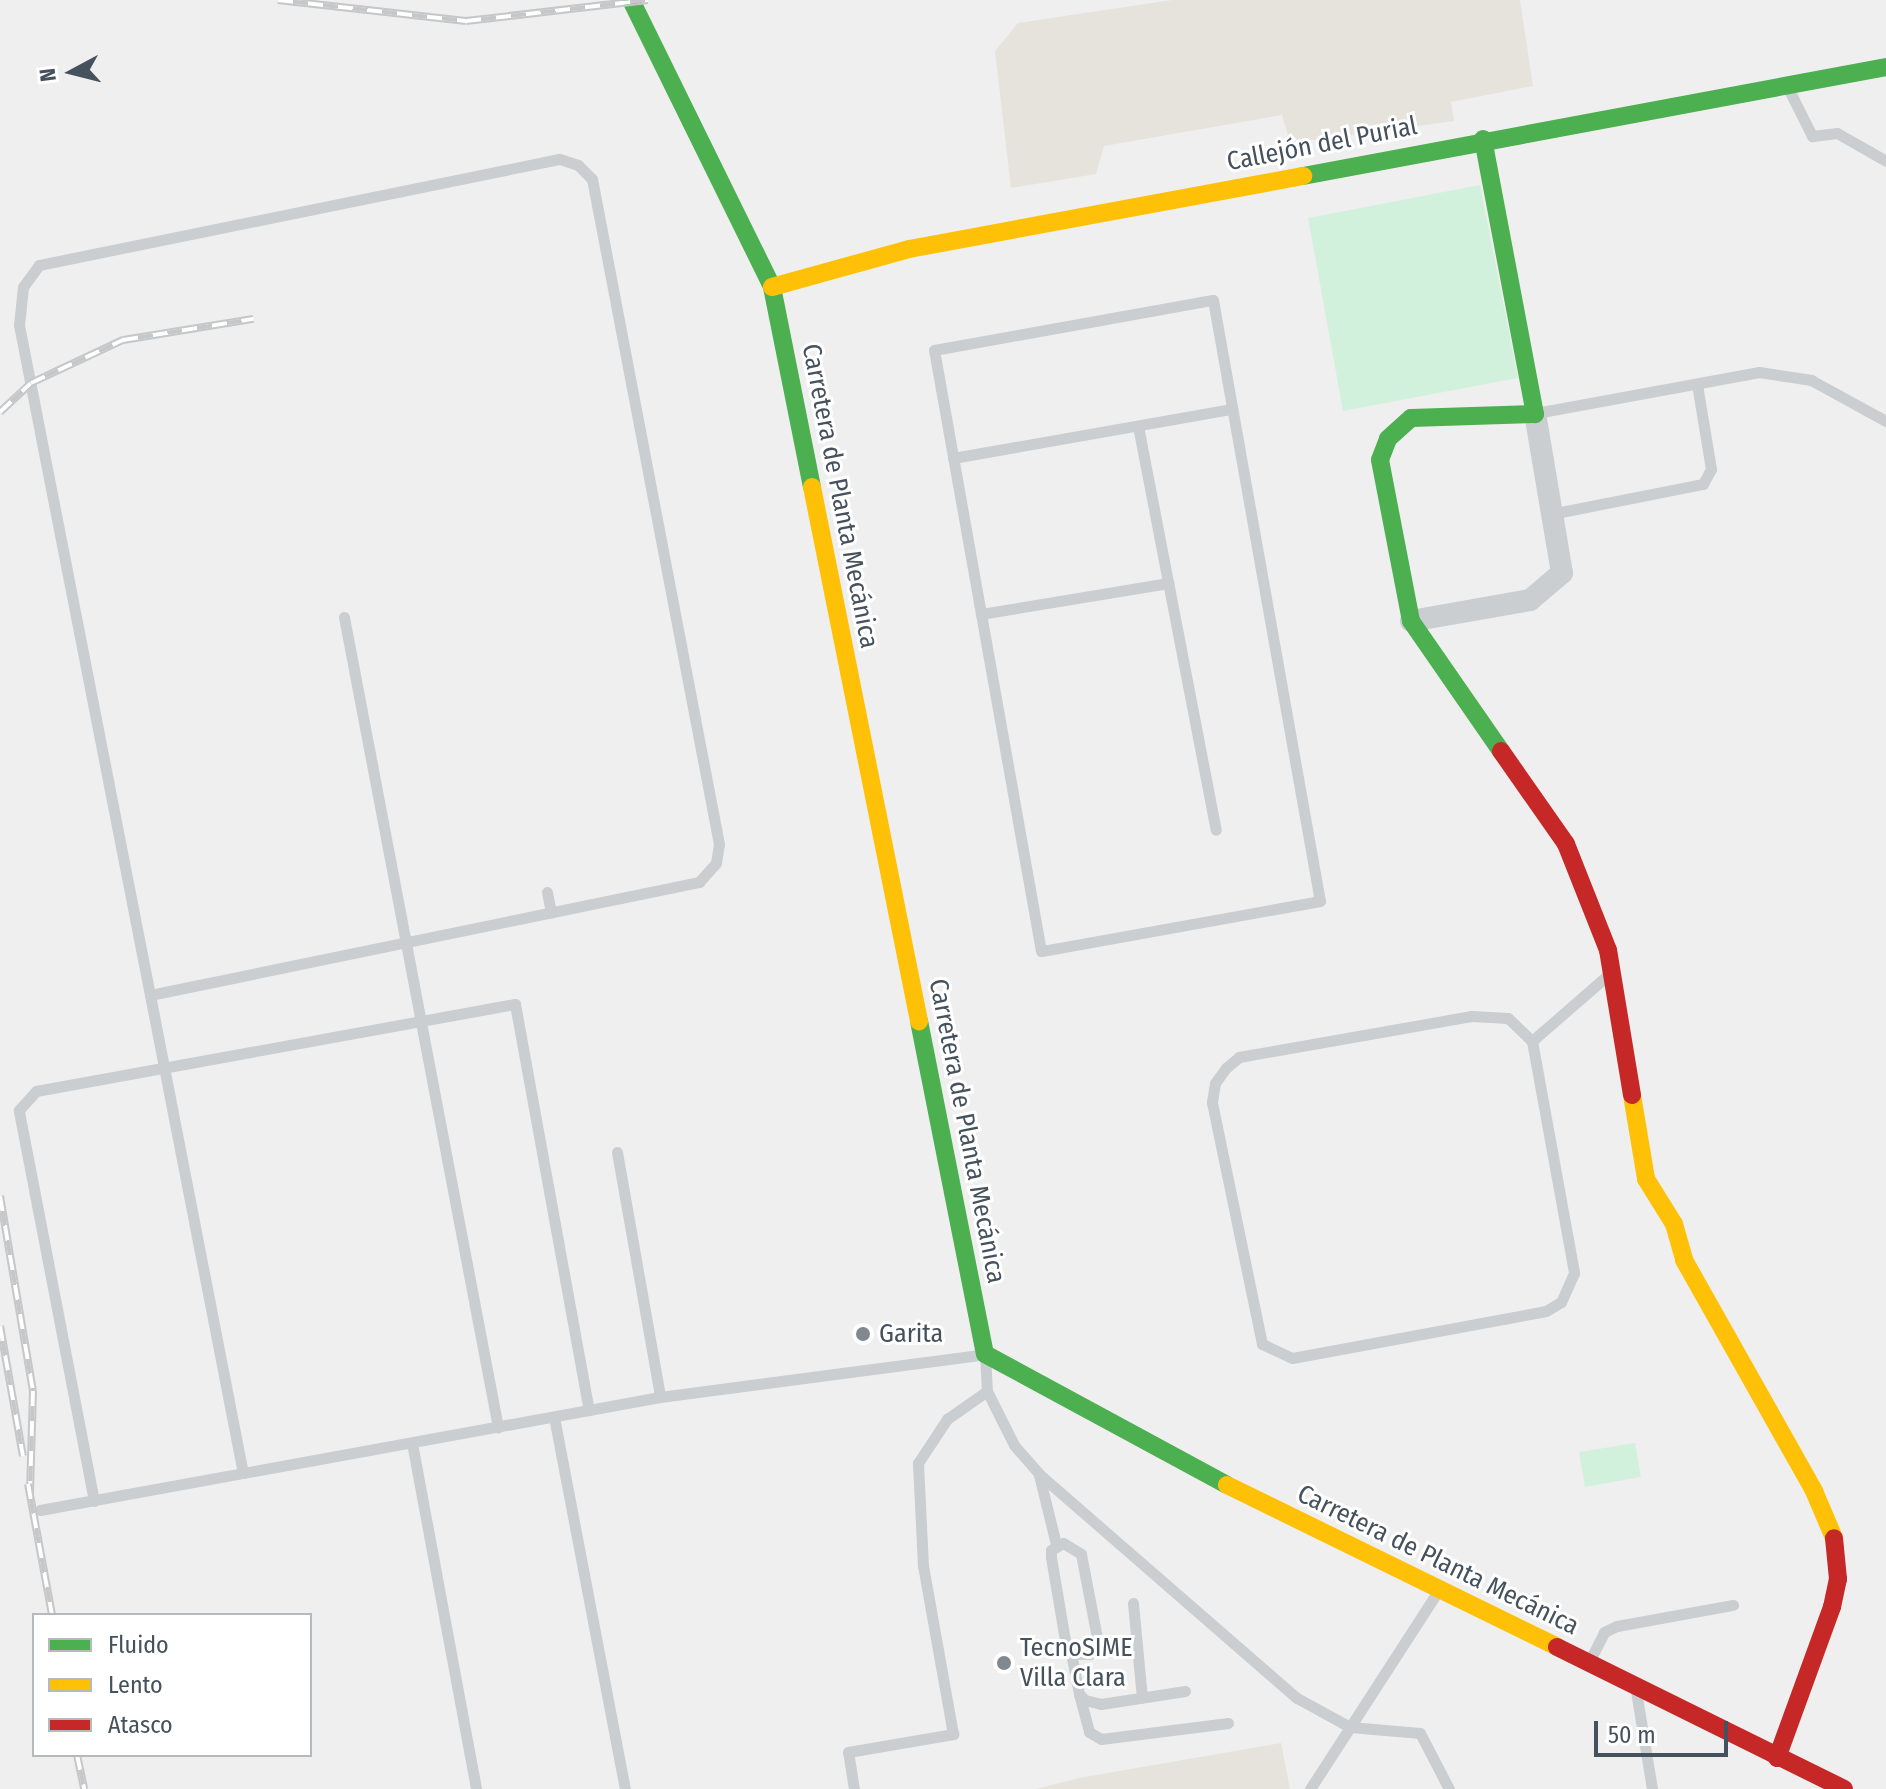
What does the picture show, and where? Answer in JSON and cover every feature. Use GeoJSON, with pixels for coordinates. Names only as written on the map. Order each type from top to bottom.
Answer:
{"type":"FeatureCollection","features":[{"type":"Feature","properties":{"kind":"street","name":"Carretera de Planta Mecánica"},"geometry":{"type":"LineString","coordinates":[[631,0],[772,287],[985,1354],[1190,1466],[1844,1789]]}},
{"type":"Feature","properties":{"kind":"street","name":"Callejón del Purial"},"geometry":{"type":"LineString","coordinates":[[772,287],[909,249],[1483,139],[1886,67]]}},
{"type":"Feature","properties":{"kind":"street"},"geometry":{"type":"LineString","coordinates":[[1411,621],[1530,600],[1562,573],[1556,513],[1483,139]]}},
{"type":"Feature","properties":{"kind":"street"},"geometry":{"type":"LineString","coordinates":[[1535,414],[1411,418],[1388,439],[1380,460],[1411,621],[1566,844],[1611,972],[1646,1179],[1674,1224],[1684,1260],[1814,1491],[1836,1543],[1838,1579],[1832,1607],[1777,1758]]}},
{"type":"Feature","properties":{"kind":"lane"},"geometry":{"type":"LineString","coordinates":[[1787,86],[1812,136],[1837,133],[1886,161]]}},
{"type":"Feature","properties":{"kind":"lane"},"geometry":{"type":"LineString","coordinates":[[150,995],[699,882],[716,863],[719,844],[592,179],[578,165],[559,159],[39,265],[23,287],[19,325],[243,1473]]}},
{"type":"Feature","properties":{"kind":"lane"},"geometry":{"type":"LineString","coordinates":[[1213,300],[1320,901],[1041,951],[953,458],[934,350],[1213,300]]}},
{"type":"Feature","properties":{"kind":"lane"},"geometry":{"type":"LineString","coordinates":[[1535,414],[1759,372],[1811,380],[1886,421]]}},
{"type":"Feature","properties":{"kind":"lane"},"geometry":{"type":"LineString","coordinates":[[1556,513],[1703,484],[1711,469],[1697,384]]}},
{"type":"Feature","properties":{"kind":"lane"},"geometry":{"type":"LineString","coordinates":[[953,458],[1232,409]]}},
{"type":"Feature","properties":{"kind":"lane"},"geometry":{"type":"LineString","coordinates":[[1138,426],[1216,830]]}},
{"type":"Feature","properties":{"kind":"lane"},"geometry":{"type":"LineString","coordinates":[[981,614],[1168,583]]}},
{"type":"Feature","properties":{"kind":"lane"},"geometry":{"type":"LineString","coordinates":[[344,617],[498,1427]]}},
{"type":"Feature","properties":{"kind":"lane"},"geometry":{"type":"LineString","coordinates":[[547,892],[551,913]]}},
{"type":"Feature","properties":{"kind":"lane"},"geometry":{"type":"LineString","coordinates":[[1532,1041],[1611,972]]}},
{"type":"Feature","properties":{"kind":"lane"},"geometry":{"type":"LineString","coordinates":[[94,1501],[19,1110],[36,1091],[515,1004],[589,1410]]}},
{"type":"Feature","properties":{"kind":"lane"},"geometry":{"type":"LineString","coordinates":[[1471,1016],[1508,1018],[1532,1041],[1574,1273],[1561,1302],[1546,1311],[1292,1358],[1262,1344],[1212,1102],[1215,1083],[1226,1068],[1239,1057],[1471,1016]]}},
{"type":"Feature","properties":{"kind":"lane"},"geometry":{"type":"LineString","coordinates":[[617,1152],[660,1397]]}},
{"type":"Feature","properties":{"kind":"lane"},"geometry":{"type":"LineString","coordinates":[[40,1510],[660,1397],[985,1354],[987,1391],[1014,1445],[1039,1474],[1297,1698],[1350,1727],[1420,1733],[1449,1789]]}},
{"type":"Feature","properties":{"kind":"lane"},"geometry":{"type":"LineString","coordinates":[[854,1789],[848,1752],[953,1734],[923,1566],[918,1463],[947,1419],[987,1391]]}},
{"type":"Feature","properties":{"kind":"lane"},"geometry":{"type":"LineString","coordinates":[[554,1417],[625,1789]]}},
{"type":"Feature","properties":{"kind":"lane"},"geometry":{"type":"LineString","coordinates":[[412,1443],[476,1789]]}},
{"type":"Feature","properties":{"kind":"lane"},"geometry":{"type":"LineString","coordinates":[[1039,1474],[1056,1544],[1051,1557],[1089,1732],[1101,1739],[1228,1723]]}},
{"type":"Feature","properties":{"kind":"lane"},"geometry":{"type":"LineString","coordinates":[[1056,1544],[1072,1545],[1081,1554],[1098,1643],[1090,1654],[1071,1653]]}},
{"type":"Feature","properties":{"kind":"lane"},"geometry":{"type":"LineString","coordinates":[[1310,1789],[1439,1590]]}},
{"type":"Feature","properties":{"kind":"lane"},"geometry":{"type":"LineString","coordinates":[[1133,1603],[1142,1698]]}},
{"type":"Feature","properties":{"kind":"lane"},"geometry":{"type":"LineString","coordinates":[[1588,1664],[1604,1632],[1617,1626],[1733,1605]]}},
{"type":"Feature","properties":{"kind":"lane"},"geometry":{"type":"LineString","coordinates":[[1636,1688],[1652,1789]]}},
{"type":"Feature","properties":{"kind":"lane"},"geometry":{"type":"LineString","coordinates":[[1079,1694],[1101,1704],[1185,1691]]}},
{"type":"Feature","properties":{"kind":"shaded area"},"geometry":{"type":"Polygon","coordinates":[[[1172,0],[1520,0],[1533,86],[1451,102],[1454,121],[1290,143],[1282,115],[1104,146],[1096,174],[1011,188],[995,51],[1018,23],[1172,0]]]}},
{"type":"Feature","properties":{"kind":"shaded area"},"geometry":{"type":"Polygon","coordinates":[[[1281,1743],[1290,1789],[1036,1789],[1079,1778],[1281,1743]]]}},
{"type":"Feature","properties":{"kind":"green space"},"geometry":{"type":"Polygon","coordinates":[[[1480,185],[1518,378],[1343,411],[1308,218],[1480,185]]]}},
{"type":"Feature","properties":{"kind":"green space"},"geometry":{"type":"Polygon","coordinates":[[[1635,1443],[1641,1477],[1585,1487],[1579,1452],[1635,1443]]]}},
{"type":"Feature","properties":{"kind":"railway"},"geometry":{"type":"LineString","coordinates":[[278,0],[466,21],[648,0]]}},
{"type":"Feature","properties":{"kind":"railway"},"geometry":{"type":"LineString","coordinates":[[0,412],[31,383],[123,340],[253,319]]}},
{"type":"Feature","properties":{"kind":"railway"},"geometry":{"type":"LineString","coordinates":[[0,1196],[33,1391],[30,1493]]}},
{"type":"Feature","properties":{"kind":"railway"},"geometry":{"type":"LineString","coordinates":[[0,1326],[23,1456]]}},
{"type":"Feature","properties":{"kind":"railway"},"geometry":{"type":"LineString","coordinates":[[28,1484],[52,1613]]}},
{"type":"Feature","properties":{"kind":"railway"},"geometry":{"type":"LineString","coordinates":[[77,1757],[84,1789]]}},
{"type":"Feature","properties":{"kind":"traffic: fast"},"geometry":{"type":"LineString","coordinates":[[631,0],[772,287],[812,487]]}},
{"type":"Feature","properties":{"kind":"traffic: fast"},"geometry":{"type":"LineString","coordinates":[[1303,176],[1886,67]]}},
{"type":"Feature","properties":{"kind":"traffic: fast"},"geometry":{"type":"LineString","coordinates":[[1483,139],[1535,414],[1411,418],[1388,439],[1380,460],[1411,621],[1501,751]]}},
{"type":"Feature","properties":{"kind":"traffic: fast"},"geometry":{"type":"LineString","coordinates":[[919,1021],[985,1354],[1227,1485]]}},
{"type":"Feature","properties":{"kind":"traffic: slow"},"geometry":{"type":"LineString","coordinates":[[772,287],[909,249],[1303,176]]}},
{"type":"Feature","properties":{"kind":"traffic: slow"},"geometry":{"type":"LineString","coordinates":[[812,487],[919,1021]]}},
{"type":"Feature","properties":{"kind":"traffic: slow"},"geometry":{"type":"LineString","coordinates":[[1632,1095],[1646,1179],[1674,1224],[1684,1260],[1814,1491],[1834,1538]]}},
{"type":"Feature","properties":{"kind":"traffic: slow"},"geometry":{"type":"LineString","coordinates":[[1227,1485],[1557,1647]]}},
{"type":"Feature","properties":{"kind":"traffic: jam"},"geometry":{"type":"LineString","coordinates":[[1501,751],[1566,844],[1608,950],[1632,1095]]}},
{"type":"Feature","properties":{"kind":"traffic: jam"},"geometry":{"type":"LineString","coordinates":[[1777,1758],[1832,1607],[1838,1579],[1834,1538]]}},
{"type":"Feature","properties":{"kind":"traffic: jam"},"geometry":{"type":"LineString","coordinates":[[1557,1647],[1844,1789]]}},
{"type":"Feature","properties":{"kind":"place","name":"Garita"},"geometry":{"type":"Point","coordinates":[863,1334]}},
{"type":"Feature","properties":{"kind":"place","name":"TecnoSIME Villa Clara"},"geometry":{"type":"Point","coordinates":[1004,1663]}}]}
